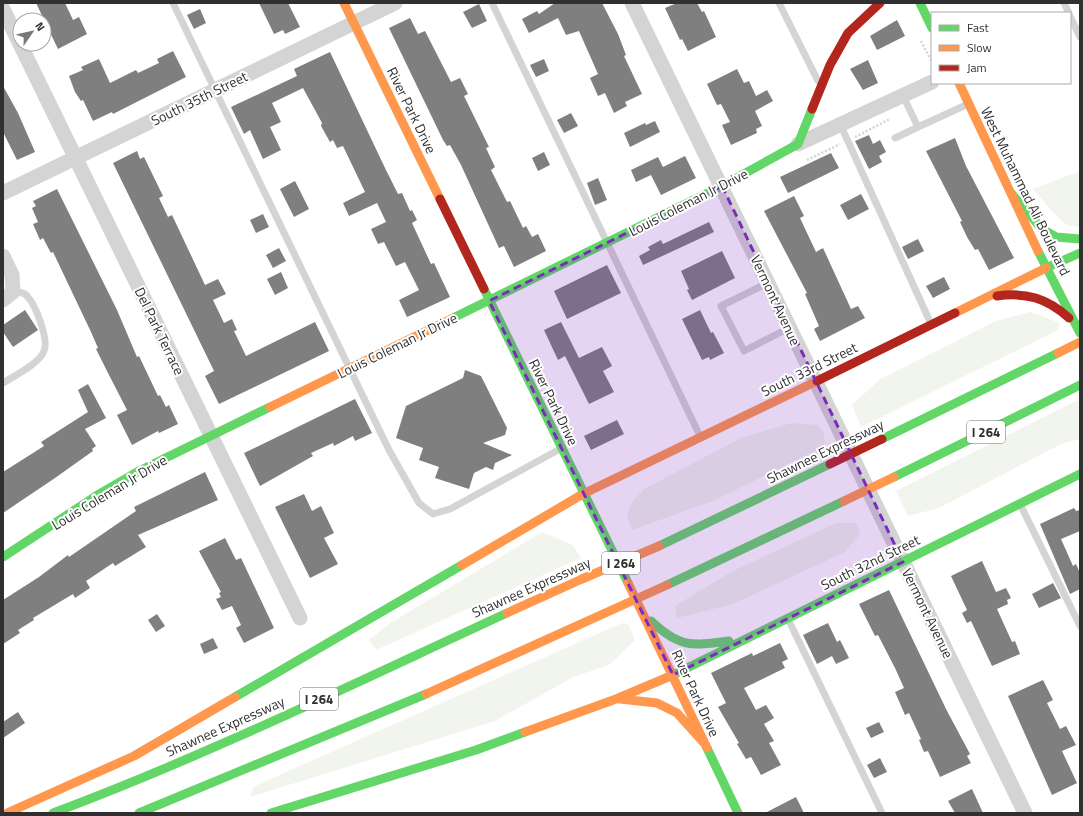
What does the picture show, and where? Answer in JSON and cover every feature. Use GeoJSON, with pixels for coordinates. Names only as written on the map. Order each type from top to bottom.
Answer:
{"type":"FeatureCollection","features":[{"type":"Feature","properties":{"kind":"main road","name":"River Park Drive"},"geometry":{"type":"LineString","coordinates":[[344,3],[643,614],[738,813]]}},
{"type":"Feature","properties":{"kind":"main road"},"geometry":{"type":"LineString","coordinates":[[798,144],[822,88],[830,65],[848,33],[880,3]]}},
{"type":"Feature","properties":{"kind":"main road"},"geometry":{"type":"LineString","coordinates":[[920,3],[931,26]]}},
{"type":"Feature","properties":{"kind":"main road","name":"West Muhammad Ali Boulevard"},"geometry":{"type":"LineString","coordinates":[[959,84],[1046,268],[1078,329]]}},
{"type":"Feature","properties":{"kind":"main road","name":"Louis Coleman Jr Drive"},"geometry":{"type":"LineString","coordinates":[[3,557],[96,496],[138,471],[722,186],[798,144]]}},
{"type":"Feature","properties":{"kind":"main road"},"geometry":{"type":"LineString","coordinates":[[1011,193],[1042,229],[1056,237],[1080,240]]}},
{"type":"Feature","properties":{"kind":"main road","name":"South 33rd Street"},"geometry":{"type":"LineString","coordinates":[[7,813],[134,756],[583,494],[816,382],[931,324],[989,298],[1046,268],[1080,253]]}},
{"type":"Feature","properties":{"kind":"main road"},"geometry":{"type":"LineString","coordinates":[[989,298],[1013,294],[1031,294],[1059,309],[1078,329]]}},
{"type":"Feature","properties":{"kind":"main road","name":"Shawnee Expressway"},"geometry":{"type":"LineString","coordinates":[[53,813],[120,788],[191,757],[582,579],[660,546],[1080,342]]}},
{"type":"Feature","properties":{"kind":"main road","name":"I 264"},"geometry":{"type":"LineString","coordinates":[[140,813],[432,691],[667,585],[894,477],[1079,386]]}},
{"type":"Feature","properties":{"kind":"main road","name":"South 32nd Street"},"geometry":{"type":"LineString","coordinates":[[271,813],[476,750],[673,676],[1080,474]]}},
{"type":"Feature","properties":{"kind":"main road"},"geometry":{"type":"LineString","coordinates":[[643,614],[670,639],[688,646],[748,638]]}},
{"type":"Feature","properties":{"kind":"main road"},"geometry":{"type":"LineString","coordinates":[[616,698],[657,702],[677,713],[704,743]]}},
{"type":"Feature","properties":{"kind":"street","name":"South 35th Street"},"geometry":{"type":"LineString","coordinates":[[3,193],[395,3]]}},
{"type":"Feature","properties":{"kind":"street","name":"Vermont Avenue"},"geometry":{"type":"LineString","coordinates":[[632,3],[1025,813]]}},
{"type":"Feature","properties":{"kind":"street","name":"Del Park Terrace"},"geometry":{"type":"LineString","coordinates":[[3,9],[12,28]]}},
{"type":"Feature","properties":{"kind":"street","name":"Del Park Terrace"},"geometry":{"type":"LineString","coordinates":[[24,52],[300,618]]}},
{"type":"Feature","properties":{"kind":"street","name":"Louis Coleman Jr Drive"},"geometry":{"type":"LineString","coordinates":[[798,144],[841,126],[931,82]]}},
{"type":"Feature","properties":{"kind":"street"},"geometry":{"type":"LineString","coordinates":[[3,256],[12,275],[8,296]]}},
{"type":"Feature","properties":{"kind":"lane"},"geometry":{"type":"LineString","coordinates":[[173,3],[214,91],[389,450],[419,503],[433,514],[450,509],[561,449]]}},
{"type":"Feature","properties":{"kind":"lane"},"geometry":{"type":"LineString","coordinates":[[492,3],[700,438]]}},
{"type":"Feature","properties":{"kind":"lane"},"geometry":{"type":"LineString","coordinates":[[779,3],[822,88]]}},
{"type":"Feature","properties":{"kind":"lane"},"geometry":{"type":"LineString","coordinates":[[1064,3],[1068,12]]}},
{"type":"Feature","properties":{"kind":"lane"},"geometry":{"type":"LineString","coordinates":[[1071,18],[1080,37]]}},
{"type":"Feature","properties":{"kind":"lane"},"geometry":{"type":"LineString","coordinates":[[903,96],[918,127]]}},
{"type":"Feature","properties":{"kind":"lane"},"geometry":{"type":"LineString","coordinates":[[895,138],[968,104]]}},
{"type":"Feature","properties":{"kind":"lane"},"geometry":{"type":"LineString","coordinates":[[841,126],[931,324]]}},
{"type":"Feature","properties":{"kind":"lane"},"geometry":{"type":"LineString","coordinates":[[768,284],[721,306],[744,351],[789,328]]}},
{"type":"Feature","properties":{"kind":"lane"},"geometry":{"type":"LineString","coordinates":[[3,383],[40,359],[44,351],[46,341],[43,328],[27,296],[21,292],[8,296]]}},
{"type":"Feature","properties":{"kind":"lane"},"geometry":{"type":"LineString","coordinates":[[1020,504],[1080,626]]}},
{"type":"Feature","properties":{"kind":"lane"},"geometry":{"type":"LineString","coordinates":[[788,618],[882,813]]}},
{"type":"Feature","properties":{"kind":"highlighted area"},"geometry":{"type":"Polygon","coordinates":[[[722,186],[903,562],[673,675],[489,301],[722,186]]]}},
{"type":"Feature","properties":{"kind":"shaded area"},"geometry":{"type":"Polygon","coordinates":[[[1080,171],[1080,227],[1066,225],[1033,189],[1080,171]]]}},
{"type":"Feature","properties":{"kind":"shaded area"},"geometry":{"type":"Polygon","coordinates":[[[1031,312],[1060,323],[1058,330],[861,427],[852,405],[879,380],[996,321],[1031,312]]]}},
{"type":"Feature","properties":{"kind":"shaded area"},"geometry":{"type":"Polygon","coordinates":[[[1080,399],[1080,439],[1061,444],[939,508],[908,516],[896,491],[1080,399]]]}},
{"type":"Feature","properties":{"kind":"shaded area"},"geometry":{"type":"Polygon","coordinates":[[[792,423],[818,425],[824,434],[825,446],[713,501],[632,530],[627,516],[631,503],[644,489],[743,437],[792,423]]]}},
{"type":"Feature","properties":{"kind":"shaded area"},"geometry":{"type":"Polygon","coordinates":[[[836,523],[856,523],[860,534],[845,552],[733,604],[677,618],[675,606],[731,572],[836,523]]]}},
{"type":"Feature","properties":{"kind":"shaded area"},"geometry":{"type":"Polygon","coordinates":[[[542,532],[573,545],[581,558],[376,650],[369,640],[390,623],[542,532]]]}},
{"type":"Feature","properties":{"kind":"shaded area"},"geometry":{"type":"Polygon","coordinates":[[[622,623],[629,625],[635,640],[609,665],[573,677],[495,721],[250,797],[253,787],[622,623]]]}},
{"type":"Feature","properties":{"kind":"building"},"geometry":{"type":"Polygon","coordinates":[[[36,3],[65,3],[73,20],[79,17],[87,34],[58,49],[52,36],[52,12],[40,12],[36,3]]]}},
{"type":"Feature","properties":{"kind":"building"},"geometry":{"type":"Polygon","coordinates":[[[259,3],[288,3],[300,27],[285,34],[283,30],[274,34],[259,3]]]}},
{"type":"Feature","properties":{"kind":"building"},"geometry":{"type":"Polygon","coordinates":[[[555,3],[602,3],[618,34],[626,55],[624,56],[642,94],[625,102],[627,106],[614,113],[605,93],[598,96],[590,78],[598,74],[579,31],[566,35],[558,18],[529,33],[522,19],[537,11],[539,14],[555,3]]]}},
{"type":"Feature","properties":{"kind":"building"},"geometry":{"type":"Polygon","coordinates":[[[677,3],[697,3],[702,12],[704,11],[716,37],[688,51],[682,39],[680,40],[665,8],[677,3]]]}},
{"type":"Feature","properties":{"kind":"building"},"geometry":{"type":"Polygon","coordinates":[[[479,4],[487,21],[472,28],[463,12],[479,4]]]}},
{"type":"Feature","properties":{"kind":"building"},"geometry":{"type":"Polygon","coordinates":[[[200,9],[206,23],[194,29],[187,15],[200,9]]]}},
{"type":"Feature","properties":{"kind":"building"},"geometry":{"type":"Polygon","coordinates":[[[410,18],[418,34],[425,31],[451,82],[460,78],[468,94],[464,96],[489,147],[486,148],[495,167],[491,170],[507,202],[510,201],[523,228],[526,226],[532,237],[538,234],[546,251],[514,267],[504,246],[499,248],[461,165],[450,145],[447,146],[443,140],[389,28],[410,18]]]}},
{"type":"Feature","properties":{"kind":"building"},"geometry":{"type":"Polygon","coordinates":[[[897,20],[905,36],[877,50],[870,36],[897,20]]]}},
{"type":"Feature","properties":{"kind":"building"},"geometry":{"type":"Polygon","coordinates":[[[173,51],[186,77],[113,114],[112,112],[93,121],[83,100],[81,101],[75,92],[69,76],[83,70],[81,67],[99,59],[110,83],[136,70],[138,73],[159,63],[157,59],[173,51]]]}},
{"type":"Feature","properties":{"kind":"building"},"geometry":{"type":"Polygon","coordinates":[[[330,52],[398,194],[402,193],[410,211],[412,210],[417,220],[412,223],[431,264],[434,263],[450,297],[407,317],[399,300],[419,290],[405,262],[396,266],[384,242],[378,244],[371,229],[386,222],[377,203],[349,216],[343,203],[365,192],[343,146],[337,148],[333,140],[330,142],[321,126],[322,123],[303,88],[272,103],[281,122],[270,127],[281,150],[263,159],[250,130],[244,134],[231,107],[297,76],[294,69],[330,52]]]}},
{"type":"Feature","properties":{"kind":"building"},"geometry":{"type":"Polygon","coordinates":[[[544,59],[549,71],[536,77],[530,65],[544,59]]]}},
{"type":"Feature","properties":{"kind":"building"},"geometry":{"type":"Polygon","coordinates":[[[868,60],[878,83],[863,90],[850,69],[868,60]]]}},
{"type":"Feature","properties":{"kind":"building"},"geometry":{"type":"Polygon","coordinates":[[[737,69],[744,83],[749,81],[756,96],[767,90],[773,101],[755,111],[762,126],[756,129],[757,133],[731,145],[722,125],[730,122],[721,104],[717,105],[707,84],[737,69]]]}},
{"type":"Feature","properties":{"kind":"building"},"geometry":{"type":"Polygon","coordinates":[[[3,86],[18,113],[35,152],[17,160],[3,132],[3,86]]]}},
{"type":"Feature","properties":{"kind":"building"},"geometry":{"type":"Polygon","coordinates":[[[571,113],[578,126],[564,133],[557,120],[571,113]]]}},
{"type":"Feature","properties":{"kind":"building"},"geometry":{"type":"Polygon","coordinates":[[[655,121],[660,132],[630,147],[624,133],[645,123],[646,125],[655,121]]]}},
{"type":"Feature","properties":{"kind":"building"},"geometry":{"type":"Polygon","coordinates":[[[869,135],[873,144],[880,140],[886,152],[879,156],[882,162],[869,169],[855,141],[869,135]]]}},
{"type":"Feature","properties":{"kind":"building"},"geometry":{"type":"Polygon","coordinates":[[[955,138],[966,166],[1014,258],[989,270],[978,249],[975,250],[967,237],[960,222],[962,221],[926,151],[955,138]]]}},
{"type":"Feature","properties":{"kind":"building"},"geometry":{"type":"Polygon","coordinates":[[[137,151],[140,159],[144,157],[163,196],[159,198],[168,217],[172,215],[205,285],[218,279],[226,294],[213,300],[224,323],[232,319],[237,330],[234,331],[246,356],[315,322],[329,351],[219,404],[205,376],[214,371],[113,163],[137,151]]]}},
{"type":"Feature","properties":{"kind":"building"},"geometry":{"type":"Polygon","coordinates":[[[544,152],[550,165],[538,171],[532,158],[544,152]]]}},
{"type":"Feature","properties":{"kind":"building"},"geometry":{"type":"Polygon","coordinates":[[[831,153],[839,168],[788,193],[780,177],[831,153]]]}},
{"type":"Feature","properties":{"kind":"building"},"geometry":{"type":"Polygon","coordinates":[[[685,156],[696,178],[661,195],[651,175],[636,182],[631,170],[658,157],[663,167],[685,156]]]}},
{"type":"Feature","properties":{"kind":"building"},"geometry":{"type":"Polygon","coordinates":[[[598,178],[607,200],[595,205],[587,183],[598,178]]]}},
{"type":"Feature","properties":{"kind":"building"},"geometry":{"type":"Polygon","coordinates":[[[295,181],[309,209],[294,217],[280,189],[295,181]]]}},
{"type":"Feature","properties":{"kind":"building"},"geometry":{"type":"Polygon","coordinates":[[[57,189],[117,310],[137,357],[139,356],[158,396],[160,395],[166,407],[169,405],[178,424],[159,433],[158,431],[132,445],[117,415],[127,410],[96,349],[98,348],[91,332],[53,252],[51,253],[43,238],[40,240],[33,224],[38,222],[32,208],[36,206],[33,201],[57,189]]]}},
{"type":"Feature","properties":{"kind":"building"},"geometry":{"type":"Polygon","coordinates":[[[861,194],[869,209],[848,220],[840,205],[861,194]]]}},
{"type":"Feature","properties":{"kind":"building"},"geometry":{"type":"Polygon","coordinates":[[[794,196],[804,216],[800,218],[816,252],[823,248],[851,309],[858,306],[865,318],[820,341],[814,329],[819,326],[805,294],[807,293],[764,211],[794,196]]]}},
{"type":"Feature","properties":{"kind":"building"},"geometry":{"type":"Polygon","coordinates":[[[263,214],[269,227],[256,233],[250,220],[263,214]]]}},
{"type":"Feature","properties":{"kind":"building"},"geometry":{"type":"Polygon","coordinates":[[[709,222],[714,232],[643,265],[639,256],[650,250],[648,247],[661,240],[663,244],[709,222]]]}},
{"type":"Feature","properties":{"kind":"building"},"geometry":{"type":"Polygon","coordinates":[[[918,239],[924,251],[908,259],[902,247],[918,239]]]}},
{"type":"Feature","properties":{"kind":"building"},"geometry":{"type":"Polygon","coordinates":[[[279,248],[286,261],[273,268],[266,255],[279,248]]]}},
{"type":"Feature","properties":{"kind":"building"},"geometry":{"type":"Polygon","coordinates":[[[722,251],[735,278],[692,300],[681,271],[722,251]]]}},
{"type":"Feature","properties":{"kind":"building"},"geometry":{"type":"Polygon","coordinates":[[[607,265],[621,293],[567,319],[554,291],[607,265]]]}},
{"type":"Feature","properties":{"kind":"building"},"geometry":{"type":"Polygon","coordinates":[[[281,272],[288,288],[275,295],[267,279],[281,272]]]}},
{"type":"Feature","properties":{"kind":"building"},"geometry":{"type":"Polygon","coordinates":[[[944,277],[950,289],[933,298],[926,286],[944,277]]]}},
{"type":"Feature","properties":{"kind":"building"},"geometry":{"type":"Polygon","coordinates":[[[25,310],[38,330],[13,347],[3,332],[3,325],[25,310]]]}},
{"type":"Feature","properties":{"kind":"building"},"geometry":{"type":"Polygon","coordinates":[[[700,310],[711,333],[713,332],[724,353],[710,360],[709,357],[702,360],[682,319],[700,310]]]}},
{"type":"Feature","properties":{"kind":"building"},"geometry":{"type":"Polygon","coordinates":[[[561,322],[579,358],[602,347],[612,366],[603,371],[614,392],[589,404],[565,356],[558,360],[544,330],[561,322]]]}},
{"type":"Feature","properties":{"kind":"building"},"geometry":{"type":"Polygon","coordinates":[[[465,370],[481,376],[507,428],[505,435],[483,443],[512,455],[495,463],[493,470],[486,467],[474,473],[469,489],[435,478],[439,467],[419,460],[423,448],[396,438],[406,406],[463,378],[465,370]]]}},
{"type":"Feature","properties":{"kind":"building"},"geometry":{"type":"Polygon","coordinates":[[[88,384],[106,418],[85,429],[96,446],[92,449],[93,451],[3,513],[3,472],[44,446],[41,442],[88,412],[78,390],[88,384]]]}},
{"type":"Feature","properties":{"kind":"building"},"geometry":{"type":"Polygon","coordinates":[[[355,399],[372,433],[355,441],[353,436],[334,446],[333,443],[311,453],[313,456],[260,486],[244,453],[355,399]]]}},
{"type":"Feature","properties":{"kind":"building"},"geometry":{"type":"Polygon","coordinates":[[[617,420],[624,434],[591,450],[584,436],[617,420]]]}},
{"type":"Feature","properties":{"kind":"building"},"geometry":{"type":"Polygon","coordinates":[[[205,472],[218,500],[138,535],[146,547],[115,566],[113,563],[86,581],[90,588],[75,598],[73,594],[33,618],[34,620],[18,630],[20,633],[3,644],[3,600],[39,577],[68,555],[69,557],[136,511],[134,507],[205,472]]]}},
{"type":"Feature","properties":{"kind":"building"},"geometry":{"type":"Polygon","coordinates":[[[304,494],[312,511],[321,506],[334,533],[324,538],[338,564],[310,578],[275,507],[304,494]]]}},
{"type":"Feature","properties":{"kind":"building"},"geometry":{"type":"Polygon","coordinates":[[[1074,508],[1076,511],[1080,510],[1080,531],[1061,539],[1073,566],[1076,564],[1080,573],[1080,589],[1070,594],[1040,524],[1074,508]]]}},
{"type":"Feature","properties":{"kind":"building"},"geometry":{"type":"Polygon","coordinates":[[[225,538],[236,560],[241,558],[274,628],[244,643],[236,628],[241,625],[232,606],[222,610],[216,599],[221,597],[219,593],[221,592],[199,551],[225,538]]]}},
{"type":"Feature","properties":{"kind":"building"},"geometry":{"type":"Polygon","coordinates":[[[982,561],[996,592],[1006,588],[1011,598],[1007,600],[1008,604],[997,609],[1012,642],[1015,641],[1020,654],[992,666],[971,621],[967,623],[962,613],[967,610],[951,576],[982,561]]]}},
{"type":"Feature","properties":{"kind":"building"},"geometry":{"type":"Polygon","coordinates":[[[1053,583],[1061,598],[1039,608],[1032,594],[1053,583]]]}},
{"type":"Feature","properties":{"kind":"building"},"geometry":{"type":"Polygon","coordinates":[[[889,590],[946,709],[970,754],[967,756],[971,763],[940,777],[928,751],[924,752],[919,740],[921,739],[909,713],[905,715],[895,692],[904,688],[895,668],[878,635],[875,636],[859,604],[889,590]]]}},
{"type":"Feature","properties":{"kind":"building"},"geometry":{"type":"Polygon","coordinates":[[[157,614],[165,626],[156,632],[148,620],[157,614]]]}},
{"type":"Feature","properties":{"kind":"building"},"geometry":{"type":"Polygon","coordinates":[[[828,623],[837,642],[840,640],[849,658],[836,664],[832,656],[817,664],[803,635],[828,623]]]}},
{"type":"Feature","properties":{"kind":"building"},"geometry":{"type":"Polygon","coordinates":[[[213,638],[218,648],[204,654],[200,644],[213,638]]]}},
{"type":"Feature","properties":{"kind":"building"},"geometry":{"type":"Polygon","coordinates":[[[780,643],[788,659],[782,662],[785,668],[744,688],[756,710],[766,705],[774,718],[764,724],[774,741],[769,743],[781,765],[761,775],[751,757],[746,759],[737,744],[739,743],[718,707],[726,703],[711,673],[752,653],[753,656],[780,643]]]}},
{"type":"Feature","properties":{"kind":"building"},"geometry":{"type":"Polygon","coordinates":[[[1043,680],[1053,700],[1047,703],[1060,729],[1066,726],[1076,745],[1062,751],[1077,783],[1052,795],[1008,696],[1043,680]]]}},
{"type":"Feature","properties":{"kind":"building"},"geometry":{"type":"Polygon","coordinates":[[[18,712],[25,723],[3,738],[3,722],[18,712]]]}},
{"type":"Feature","properties":{"kind":"building"},"geometry":{"type":"Polygon","coordinates":[[[879,722],[884,732],[871,738],[866,728],[879,722]]]}},
{"type":"Feature","properties":{"kind":"building"},"geometry":{"type":"Polygon","coordinates":[[[880,758],[887,772],[874,778],[867,765],[880,758]]]}},
{"type":"Feature","properties":{"kind":"building"},"geometry":{"type":"Polygon","coordinates":[[[972,789],[983,813],[955,813],[948,801],[972,789]]]}},
{"type":"Feature","properties":{"kind":"building"},"geometry":{"type":"Polygon","coordinates":[[[796,797],[804,813],[765,813],[796,797]]]}},
{"type":"Feature","properties":{"kind":"traffic: fast"},"geometry":{"type":"LineString","coordinates":[[920,3],[931,26]]}},
{"type":"Feature","properties":{"kind":"traffic: fast"},"geometry":{"type":"LineString","coordinates":[[453,318],[722,186],[798,144],[812,109]]}},
{"type":"Feature","properties":{"kind":"traffic: fast"},"geometry":{"type":"LineString","coordinates":[[1011,193],[1042,229],[1056,237],[1080,239]]}},
{"type":"Feature","properties":{"kind":"traffic: fast"},"geometry":{"type":"LineString","coordinates":[[1038,251],[1080,333]]}},
{"type":"Feature","properties":{"kind":"traffic: fast"},"geometry":{"type":"LineString","coordinates":[[1046,268],[1080,253]]}},
{"type":"Feature","properties":{"kind":"traffic: fast"},"geometry":{"type":"LineString","coordinates":[[484,289],[628,583]]}},
{"type":"Feature","properties":{"kind":"traffic: fast"},"geometry":{"type":"LineString","coordinates":[[882,439],[1058,353]]}},
{"type":"Feature","properties":{"kind":"traffic: fast"},"geometry":{"type":"LineString","coordinates":[[894,477],[1080,385]]}},
{"type":"Feature","properties":{"kind":"traffic: fast"},"geometry":{"type":"LineString","coordinates":[[3,557],[96,496],[139,471],[270,407]]}},
{"type":"Feature","properties":{"kind":"traffic: fast"},"geometry":{"type":"LineString","coordinates":[[659,546],[830,464]]}},
{"type":"Feature","properties":{"kind":"traffic: fast"},"geometry":{"type":"LineString","coordinates":[[673,675],[1080,474]]}},
{"type":"Feature","properties":{"kind":"traffic: fast"},"geometry":{"type":"LineString","coordinates":[[667,585],[844,501]]}},
{"type":"Feature","properties":{"kind":"traffic: fast"},"geometry":{"type":"LineString","coordinates":[[235,697],[462,565]]}},
{"type":"Feature","properties":{"kind":"traffic: fast"},"geometry":{"type":"LineString","coordinates":[[53,813],[111,791],[225,742],[507,613]]}},
{"type":"Feature","properties":{"kind":"traffic: fast"},"geometry":{"type":"LineString","coordinates":[[651,621],[661,630],[678,641],[695,644],[729,641]]}},
{"type":"Feature","properties":{"kind":"traffic: fast"},"geometry":{"type":"LineString","coordinates":[[139,813],[426,694]]}},
{"type":"Feature","properties":{"kind":"traffic: fast"},"geometry":{"type":"LineString","coordinates":[[271,813],[476,750],[525,732]]}},
{"type":"Feature","properties":{"kind":"traffic: fast"},"geometry":{"type":"LineString","coordinates":[[707,748],[738,813]]}},
{"type":"Feature","properties":{"kind":"traffic: slow"},"geometry":{"type":"LineString","coordinates":[[344,3],[440,199]]}},
{"type":"Feature","properties":{"kind":"traffic: slow"},"geometry":{"type":"LineString","coordinates":[[959,84],[1038,251]]}},
{"type":"Feature","properties":{"kind":"traffic: slow"},"geometry":{"type":"LineString","coordinates":[[955,313],[1046,268]]}},
{"type":"Feature","properties":{"kind":"traffic: slow"},"geometry":{"type":"LineString","coordinates":[[270,407],[453,318]]}},
{"type":"Feature","properties":{"kind":"traffic: slow"},"geometry":{"type":"LineString","coordinates":[[1058,353],[1080,342]]}},
{"type":"Feature","properties":{"kind":"traffic: slow"},"geometry":{"type":"LineString","coordinates":[[583,494],[817,381]]}},
{"type":"Feature","properties":{"kind":"traffic: slow"},"geometry":{"type":"LineString","coordinates":[[844,501],[894,477]]}},
{"type":"Feature","properties":{"kind":"traffic: slow"},"geometry":{"type":"LineString","coordinates":[[462,565],[583,494]]}},
{"type":"Feature","properties":{"kind":"traffic: slow"},"geometry":{"type":"LineString","coordinates":[[582,579],[659,546]]}},
{"type":"Feature","properties":{"kind":"traffic: slow"},"geometry":{"type":"LineString","coordinates":[[507,613],[582,579]]}},
{"type":"Feature","properties":{"kind":"traffic: slow"},"geometry":{"type":"LineString","coordinates":[[628,583],[707,748]]}},
{"type":"Feature","properties":{"kind":"traffic: slow"},"geometry":{"type":"LineString","coordinates":[[603,614],[667,585]]}},
{"type":"Feature","properties":{"kind":"traffic: slow"},"geometry":{"type":"LineString","coordinates":[[426,694],[603,614]]}},
{"type":"Feature","properties":{"kind":"traffic: slow"},"geometry":{"type":"LineString","coordinates":[[525,732],[616,699],[673,675]]}},
{"type":"Feature","properties":{"kind":"traffic: slow"},"geometry":{"type":"LineString","coordinates":[[7,813],[134,756],[235,697]]}},
{"type":"Feature","properties":{"kind":"traffic: slow"},"geometry":{"type":"LineString","coordinates":[[620,699],[657,703],[677,713],[704,743]]}},
{"type":"Feature","properties":{"kind":"traffic: jam"},"geometry":{"type":"LineString","coordinates":[[812,109],[830,65],[848,33],[880,3]]}},
{"type":"Feature","properties":{"kind":"traffic: jam"},"geometry":{"type":"LineString","coordinates":[[440,199],[484,289]]}},
{"type":"Feature","properties":{"kind":"traffic: jam"},"geometry":{"type":"LineString","coordinates":[[997,296],[1017,295],[1036,298],[1053,306],[1069,318]]}},
{"type":"Feature","properties":{"kind":"traffic: jam"},"geometry":{"type":"LineString","coordinates":[[817,381],[955,313]]}},
{"type":"Feature","properties":{"kind":"traffic: jam"},"geometry":{"type":"LineString","coordinates":[[830,464],[882,439]]}}]}
